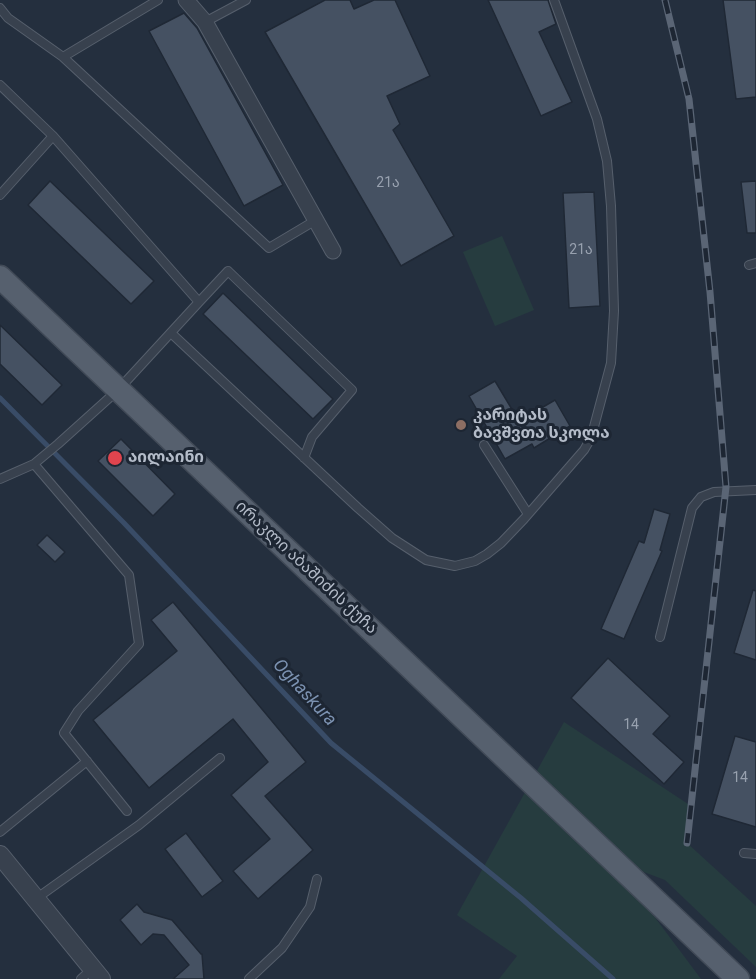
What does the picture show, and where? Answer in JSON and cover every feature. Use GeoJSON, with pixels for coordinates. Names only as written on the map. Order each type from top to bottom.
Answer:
{"type":"FeatureCollection","features":[{"type":"Feature","properties":{"kind":"main road","name":"ირაკლი აბაშიძის ქუჩა"},"geometry":{"type":"LineString","coordinates":[[0,278],[738,979]]}},
{"type":"Feature","properties":{"kind":"street"},"geometry":{"type":"LineString","coordinates":[[186,0],[205,22],[333,251]]}},
{"type":"Feature","properties":{"kind":"street"},"geometry":{"type":"LineString","coordinates":[[0,855],[92,975]]}},
{"type":"Feature","properties":{"kind":"lane"},"geometry":{"type":"LineString","coordinates":[[63,57],[158,0]]}},
{"type":"Feature","properties":{"kind":"lane"},"geometry":{"type":"LineString","coordinates":[[205,22],[246,0]]}},
{"type":"Feature","properties":{"kind":"lane"},"geometry":{"type":"LineString","coordinates":[[171,333],[392,538],[426,560],[455,566],[475,561],[501,543],[584,450],[591,438],[611,363],[614,311],[611,206],[607,161],[597,118],[554,0]]}},
{"type":"Feature","properties":{"kind":"lane"},"geometry":{"type":"LineString","coordinates":[[0,8],[8,18],[63,57],[269,248],[316,220]]}},
{"type":"Feature","properties":{"kind":"lane"},"geometry":{"type":"LineString","coordinates":[[0,86],[53,136],[199,302]]}},
{"type":"Feature","properties":{"kind":"lane"},"geometry":{"type":"LineString","coordinates":[[0,195],[53,136]]}},
{"type":"Feature","properties":{"kind":"lane"},"geometry":{"type":"LineString","coordinates":[[0,479],[34,464],[118,390],[228,271],[351,390],[312,436],[304,458]]}},
{"type":"Feature","properties":{"kind":"lane"},"geometry":{"type":"LineString","coordinates":[[484,446],[528,514]]}},
{"type":"Feature","properties":{"kind":"lane"},"geometry":{"type":"LineString","coordinates":[[34,464],[129,575],[139,644],[78,711],[64,733],[127,811]]}},
{"type":"Feature","properties":{"kind":"lane"},"geometry":{"type":"LineString","coordinates":[[660,637],[692,508],[701,497],[714,492],[756,490]]}},
{"type":"Feature","properties":{"kind":"lane"},"geometry":{"type":"LineString","coordinates":[[35,899],[139,825],[220,758]]}},
{"type":"Feature","properties":{"kind":"lane"},"geometry":{"type":"LineString","coordinates":[[0,832],[87,761]]}},
{"type":"Feature","properties":{"kind":"lane"},"geometry":{"type":"LineString","coordinates":[[744,853],[756,855]]}},
{"type":"Feature","properties":{"kind":"lane"},"geometry":{"type":"LineString","coordinates":[[249,979],[282,948],[310,907],[317,879]]}},
{"type":"Feature","properties":{"kind":"green space"},"geometry":{"type":"Polygon","coordinates":[[[502,236],[534,310],[495,326],[463,252],[502,236]]]}},
{"type":"Feature","properties":{"kind":"green space"},"geometry":{"type":"Polygon","coordinates":[[[564,722],[691,806],[687,843],[756,906],[756,967],[665,880],[612,860],[701,979],[499,979],[517,956],[457,915],[564,722]]]}},
{"type":"Feature","properties":{"kind":"building"},"geometry":{"type":"Polygon","coordinates":[[[325,0],[350,0],[354,9],[374,0],[395,0],[430,76],[387,96],[400,124],[393,130],[454,236],[401,266],[265,32],[325,0]]]}},
{"type":"Feature","properties":{"kind":"building"},"geometry":{"type":"Polygon","coordinates":[[[488,0],[548,0],[556,24],[539,32],[572,102],[541,116],[488,0]]]}},
{"type":"Feature","properties":{"kind":"building"},"geometry":{"type":"Polygon","coordinates":[[[723,0],[756,0],[756,97],[736,99],[723,0]]]}},
{"type":"Feature","properties":{"kind":"building"},"geometry":{"type":"Polygon","coordinates":[[[184,13],[197,28],[283,185],[244,206],[149,31],[184,13]]]}},
{"type":"Feature","properties":{"kind":"building"},"geometry":{"type":"Polygon","coordinates":[[[50,181],[154,281],[131,304],[28,205],[50,181]]]}},
{"type":"Feature","properties":{"kind":"building"},"geometry":{"type":"Polygon","coordinates":[[[756,181],[756,233],[747,233],[741,182],[756,181]]]}},
{"type":"Feature","properties":{"kind":"building"},"geometry":{"type":"Polygon","coordinates":[[[594,192],[600,306],[569,308],[563,193],[594,192]]]}},
{"type":"Feature","properties":{"kind":"building"},"geometry":{"type":"Polygon","coordinates":[[[223,293],[333,399],[313,419],[203,314],[223,293]]]}},
{"type":"Feature","properties":{"kind":"building"},"geometry":{"type":"Polygon","coordinates":[[[0,325],[62,385],[42,405],[0,364],[0,325]]]}},
{"type":"Feature","properties":{"kind":"building"},"geometry":{"type":"Polygon","coordinates":[[[495,381],[519,421],[555,400],[570,426],[534,448],[532,444],[505,459],[469,396],[495,381]]]}},
{"type":"Feature","properties":{"kind":"building"},"geometry":{"type":"Polygon","coordinates":[[[121,439],[175,494],[153,516],[98,461],[121,439]]]}},
{"type":"Feature","properties":{"kind":"building"},"geometry":{"type":"Polygon","coordinates":[[[654,509],[670,514],[660,550],[662,551],[624,639],[601,629],[639,541],[644,543],[654,509]]]}},
{"type":"Feature","properties":{"kind":"building"},"geometry":{"type":"Polygon","coordinates":[[[47,535],[65,552],[55,562],[37,545],[47,535]]]}},
{"type":"Feature","properties":{"kind":"building"},"geometry":{"type":"Polygon","coordinates":[[[753,590],[756,591],[756,660],[734,653],[753,590]]]}},
{"type":"Feature","properties":{"kind":"building"},"geometry":{"type":"Polygon","coordinates":[[[173,602],[306,762],[265,796],[313,850],[258,899],[233,871],[270,839],[231,795],[268,762],[233,719],[149,788],[93,720],[177,651],[151,620],[173,602]]]}},
{"type":"Feature","properties":{"kind":"building"},"geometry":{"type":"Polygon","coordinates":[[[608,658],[670,716],[653,734],[684,762],[664,784],[571,698],[608,658]]]}},
{"type":"Feature","properties":{"kind":"building"},"geometry":{"type":"Polygon","coordinates":[[[735,736],[756,742],[756,827],[712,814],[735,736]]]}},
{"type":"Feature","properties":{"kind":"building"},"geometry":{"type":"Polygon","coordinates":[[[186,833],[223,881],[202,897],[165,849],[186,833]]]}},
{"type":"Feature","properties":{"kind":"building"},"geometry":{"type":"Polygon","coordinates":[[[137,904],[144,912],[172,920],[202,954],[204,979],[173,979],[189,965],[164,935],[153,934],[141,945],[120,920],[137,904]]]}},
{"type":"Feature","properties":{"kind":"waterway","name":"Oghaskura"},"geometry":{"type":"LineString","coordinates":[[0,398],[124,523],[331,743],[521,898],[613,979]]}},
{"type":"Feature","properties":{"kind":"railway"},"geometry":{"type":"LineString","coordinates":[[665,0],[689,99],[710,292],[726,487],[687,843]]}},
{"type":"Feature","properties":{"kind":"place","name":"კარიტას ბავშვთა სკოლა"},"geometry":{"type":"Point","coordinates":[461,425]}},
{"type":"Feature","properties":{"kind":"place","name":"აილაინი"},"geometry":{"type":"Point","coordinates":[115,458]}}]}
